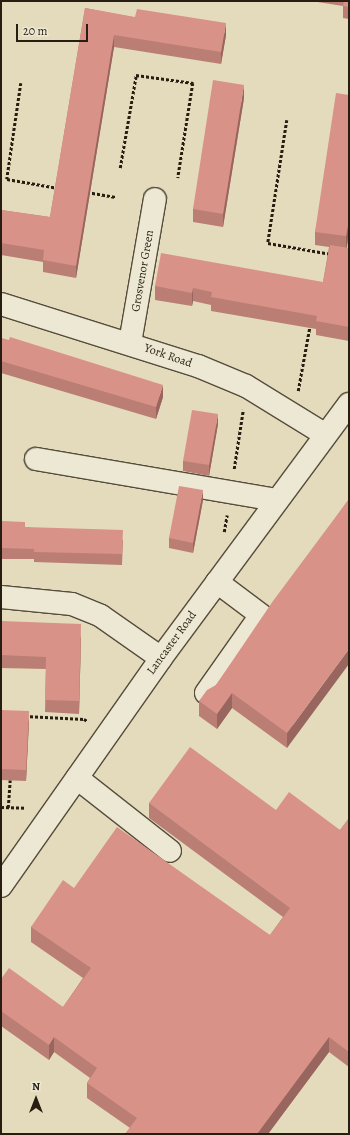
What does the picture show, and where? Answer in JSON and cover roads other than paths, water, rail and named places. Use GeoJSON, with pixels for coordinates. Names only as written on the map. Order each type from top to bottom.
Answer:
{"type":"FeatureCollection","features":[{"type":"Feature","properties":{"kind":"street","name":"Grosvenor Green"},"geometry":{"type":"LineString","coordinates":[[130,343],[155,199]]}},
{"type":"Feature","properties":{"kind":"street","name":"York Road"},"geometry":{"type":"LineString","coordinates":[[1,304],[130,343],[198,366],[246,386],[324,434]]}},
{"type":"Feature","properties":{"kind":"street","name":"Lancaster Road"},"geometry":{"type":"LineString","coordinates":[[1,886],[161,658],[324,434],[349,404]]}},
{"type":"Feature","properties":{"kind":"street"},"geometry":{"type":"LineString","coordinates":[[36,459],[277,500]]}},
{"type":"Feature","properties":{"kind":"street"},"geometry":{"type":"LineString","coordinates":[[206,693],[261,615],[216,582]]}},
{"type":"Feature","properties":{"kind":"street"},"geometry":{"type":"LineString","coordinates":[[1,597],[72,604],[101,616],[161,658]]}},
{"type":"Feature","properties":{"kind":"street"},"geometry":{"type":"LineString","coordinates":[[77,778],[170,851]]}}]}
